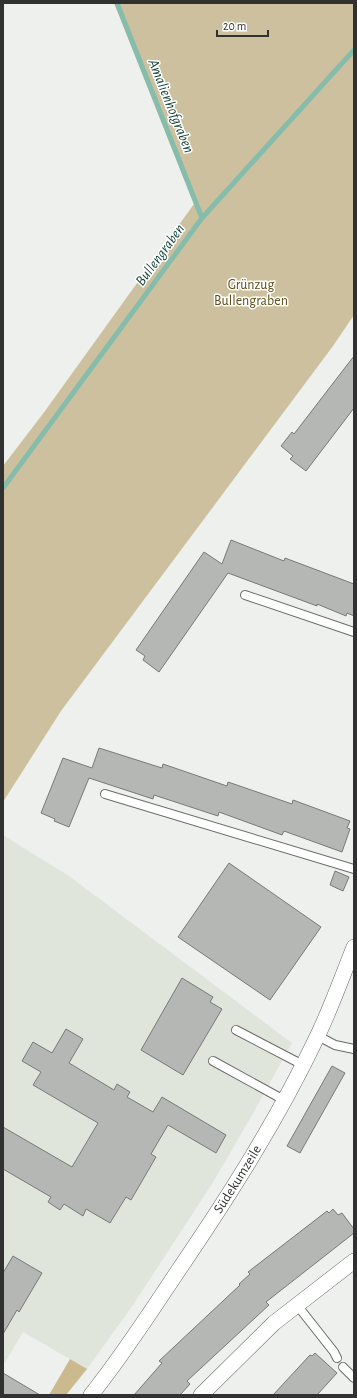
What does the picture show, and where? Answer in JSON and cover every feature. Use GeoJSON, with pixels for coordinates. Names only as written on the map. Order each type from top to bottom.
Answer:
{"type":"FeatureCollection","features":[{"type":"Feature","properties":{"kind":"street","name":"Südekumzeile"},"geometry":{"type":"LineString","coordinates":[[91,1395],[129,1345],[188,1257],[237,1180],[284,1100],[318,1036],[354,947]]}},
{"type":"Feature","properties":{"kind":"street"},"geometry":{"type":"LineString","coordinates":[[201,1395],[274,1323],[354,1260]]}},
{"type":"Feature","properties":{"kind":"lane"},"geometry":{"type":"LineString","coordinates":[[245,595],[354,632]]}},
{"type":"Feature","properties":{"kind":"lane"},"geometry":{"type":"LineString","coordinates":[[105,794],[354,869]]}},
{"type":"Feature","properties":{"kind":"lane"},"geometry":{"type":"LineString","coordinates":[[236,1030],[303,1065]]}},
{"type":"Feature","properties":{"kind":"lane"},"geometry":{"type":"LineString","coordinates":[[318,1036],[335,1045],[354,1049]]}},
{"type":"Feature","properties":{"kind":"lane"},"geometry":{"type":"LineString","coordinates":[[213,1061],[284,1100]]}},
{"type":"Feature","properties":{"kind":"lane"},"geometry":{"type":"LineString","coordinates":[[297,1305],[334,1352],[337,1358]]}},
{"type":"Feature","properties":{"kind":"lane"},"geometry":{"type":"LineString","coordinates":[[343,1367],[354,1378]]}},
{"type":"Feature","properties":{"kind":"shaded area"},"geometry":{"type":"Polygon","coordinates":[[[3,835],[69,876],[292,1043],[212,1184],[133,1305],[87,1369],[23,1332],[3,1366],[3,835]]]}},
{"type":"Feature","properties":{"kind":"shaded area"},"geometry":{"type":"Polygon","coordinates":[[[70,1359],[87,1369],[66,1395],[49,1395],[70,1359]]]}},
{"type":"Feature","properties":{"kind":"green space","name":"Grünzug Bullengraben"},"geometry":{"type":"Polygon","coordinates":[[[114,3],[354,3],[354,315],[333,346],[61,711],[3,802],[3,466],[45,411],[194,204],[114,3]]]}},
{"type":"Feature","properties":{"kind":"building"},"geometry":{"type":"Polygon","coordinates":[[[354,356],[354,408],[306,471],[290,459],[293,456],[281,446],[292,432],[294,434],[354,356]]]}},
{"type":"Feature","properties":{"kind":"building"},"geometry":{"type":"Polygon","coordinates":[[[231,540],[284,561],[285,558],[354,584],[354,616],[347,613],[346,616],[317,604],[317,606],[228,573],[159,672],[143,660],[145,656],[136,650],[204,552],[222,564],[231,540]]]}},
{"type":"Feature","properties":{"kind":"building"},"geometry":{"type":"Polygon","coordinates":[[[99,748],[162,768],[163,764],[227,786],[228,782],[292,804],[293,800],[350,821],[347,828],[350,829],[342,852],[284,831],[282,835],[219,812],[218,816],[154,795],[153,799],[89,778],[69,827],[54,821],[55,819],[41,813],[63,758],[92,768],[99,748]]]}},
{"type":"Feature","properties":{"kind":"building"},"geometry":{"type":"Polygon","coordinates":[[[229,863],[321,927],[270,1000],[178,937],[229,863]]]}},
{"type":"Feature","properties":{"kind":"building"},"geometry":{"type":"Polygon","coordinates":[[[335,871],[349,877],[343,891],[330,885],[335,871]]]}},
{"type":"Feature","properties":{"kind":"building"},"geometry":{"type":"Polygon","coordinates":[[[182,978],[213,997],[210,1002],[222,1009],[183,1075],[141,1050],[182,978]]]}},
{"type":"Feature","properties":{"kind":"building"},"geometry":{"type":"Polygon","coordinates":[[[66,1029],[83,1039],[69,1063],[114,1090],[117,1084],[130,1092],[127,1097],[153,1112],[162,1097],[226,1135],[216,1153],[168,1125],[151,1154],[156,1157],[131,1200],[126,1197],[110,1223],[86,1209],[83,1216],[64,1204],[60,1210],[48,1202],[51,1197],[3,1169],[3,1127],[72,1167],[98,1123],[33,1085],[41,1072],[22,1061],[33,1042],[52,1053],[66,1029]]]}},
{"type":"Feature","properties":{"kind":"building"},"geometry":{"type":"Polygon","coordinates":[[[332,1066],[345,1073],[300,1153],[287,1146],[332,1066]]]}},
{"type":"Feature","properties":{"kind":"building"},"geometry":{"type":"Polygon","coordinates":[[[333,1209],[338,1215],[342,1213],[354,1229],[354,1233],[266,1302],[269,1305],[187,1381],[190,1384],[180,1395],[134,1395],[162,1363],[159,1361],[240,1285],[239,1284],[250,1274],[248,1272],[327,1211],[329,1213],[333,1209]]]}},
{"type":"Feature","properties":{"kind":"building"},"geometry":{"type":"Polygon","coordinates":[[[13,1256],[42,1273],[19,1312],[17,1310],[3,1334],[3,1273],[13,1256]]]}},
{"type":"Feature","properties":{"kind":"building"},"geometry":{"type":"Polygon","coordinates":[[[315,1353],[337,1373],[317,1395],[273,1395],[310,1355],[312,1356],[315,1353]]]}},
{"type":"Feature","properties":{"kind":"building"},"geometry":{"type":"Polygon","coordinates":[[[3,1373],[40,1395],[3,1395],[3,1373]]]}},
{"type":"Feature","properties":{"kind":"waterway","name":"Amalienhofgraben"},"geometry":{"type":"LineString","coordinates":[[117,3],[202,218]]}},
{"type":"Feature","properties":{"kind":"waterway","name":"Bullengraben"},"geometry":{"type":"LineString","coordinates":[[3,488],[202,218],[354,50]]}}]}
